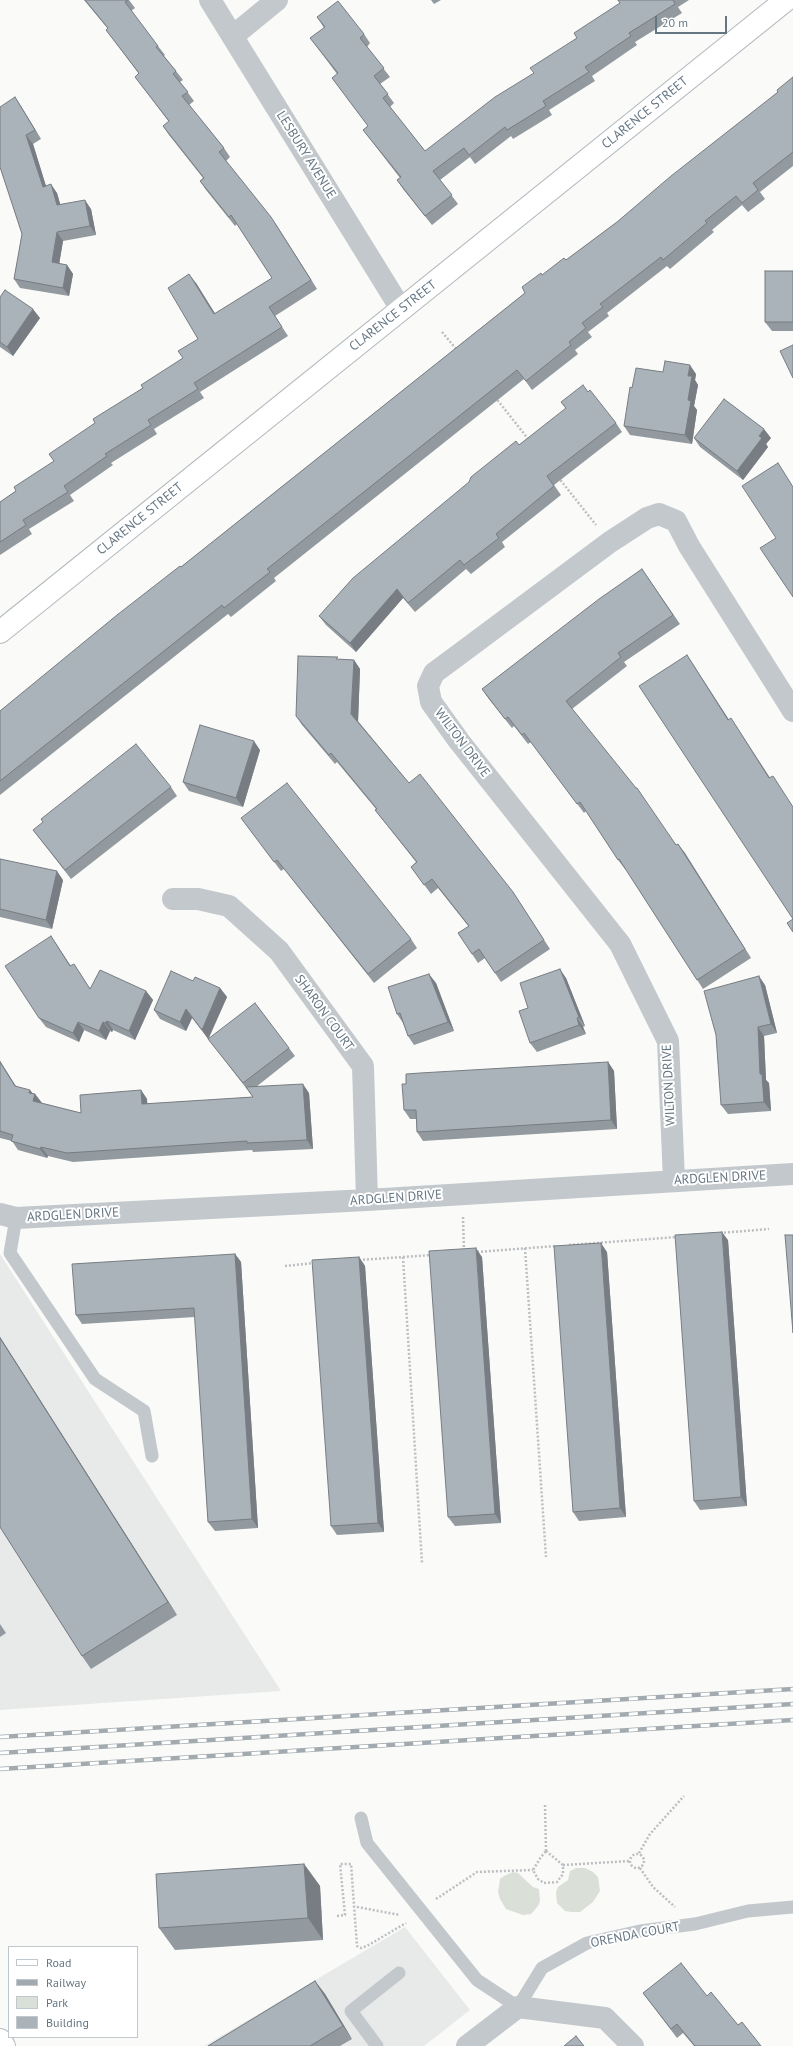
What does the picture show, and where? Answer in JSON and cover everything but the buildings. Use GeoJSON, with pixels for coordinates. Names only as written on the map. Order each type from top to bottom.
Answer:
{"type":"FeatureCollection","features":[{"type":"Feature","properties":{"kind":"street","name":"LESBURY AVENUE"},"geometry":{"type":"LineString","coordinates":[[210,0],[401,309]]}},
{"type":"Feature","properties":{"kind":"street"},"geometry":{"type":"LineString","coordinates":[[233,36],[277,0]]}},
{"type":"Feature","properties":{"kind":"street","name":"CLARENCE STREET"},"geometry":{"type":"LineString","coordinates":[[0,632],[786,0]]}},
{"type":"Feature","properties":{"kind":"street","name":"WILTON DRIVE"},"geometry":{"type":"LineString","coordinates":[[674,1180],[668,1040],[620,944],[459,741],[432,702],[428,686],[434,673],[610,542],[647,518],[659,514],[676,521],[688,546],[793,711]]}},
{"type":"Feature","properties":{"kind":"street","name":"SHARON COURT"},"geometry":{"type":"LineString","coordinates":[[173,899],[198,898],[229,906],[278,951],[363,1066],[367,1200]]}},
{"type":"Feature","properties":{"kind":"street","name":"ARDGLEN DRIVE"},"geometry":{"type":"LineString","coordinates":[[8,1216],[367,1200],[674,1180],[793,1174]]}},
{"type":"Feature","properties":{"kind":"street"},"geometry":{"type":"LineString","coordinates":[[518,2007],[605,2018],[633,2046]]}},
{"type":"Feature","properties":{"kind":"street","name":"ORENDA COURT"},"geometry":{"type":"LineString","coordinates":[[468,2046],[518,2007]]}},
{"type":"Feature","properties":{"kind":"street"},"geometry":{"type":"LineString","coordinates":[[0,2040],[4,2046]]}},
{"type":"Feature","properties":{"kind":"lane"},"geometry":{"type":"LineString","coordinates":[[8,1216],[10,1253],[95,1379],[144,1411],[152,1456]]}},
{"type":"Feature","properties":{"kind":"lane"},"geometry":{"type":"LineString","coordinates":[[361,1818],[367,1843],[477,1980],[518,2007]]}},
{"type":"Feature","properties":{"kind":"lane","name":"ORENDA COURT"},"geometry":{"type":"LineString","coordinates":[[518,2007],[542,1968],[587,1943],[640,1931],[695,1924],[748,1911],[793,1907]]}},
{"type":"Feature","properties":{"kind":"lane"},"geometry":{"type":"LineString","coordinates":[[377,2046],[351,2011],[399,1973]]}},
{"type":"Feature","properties":{"kind":"path"},"geometry":{"type":"LineString","coordinates":[[442,332],[457,350]]}},
{"type":"Feature","properties":{"kind":"path"},"geometry":{"type":"LineString","coordinates":[[492,394],[531,443]]}},
{"type":"Feature","properties":{"kind":"path"},"geometry":{"type":"LineString","coordinates":[[556,474],[610,542]]}},
{"type":"Feature","properties":{"kind":"path"},"geometry":{"type":"LineString","coordinates":[[463,1211],[464,1253]]}},
{"type":"Feature","properties":{"kind":"path"},"geometry":{"type":"LineString","coordinates":[[716,1234],[770,1229]]}},
{"type":"Feature","properties":{"kind":"path"},"geometry":{"type":"LineString","coordinates":[[456,1253],[678,1237]]}},
{"type":"Feature","properties":{"kind":"path"},"geometry":{"type":"LineString","coordinates":[[525,1248],[546,1557]]}},
{"type":"Feature","properties":{"kind":"path"},"geometry":{"type":"LineString","coordinates":[[356,1260],[434,1255]]}},
{"type":"Feature","properties":{"kind":"path"},"geometry":{"type":"LineString","coordinates":[[403,1257],[422,1563]]}},
{"type":"Feature","properties":{"kind":"path"},"geometry":{"type":"LineString","coordinates":[[285,1266],[316,1263]]}},
{"type":"Feature","properties":{"kind":"path"},"geometry":{"type":"LineString","coordinates":[[630,1861],[632,1855],[639,1853],[650,1834],[684,1796]]}},
{"type":"Feature","properties":{"kind":"path"},"geometry":{"type":"LineString","coordinates":[[533,1870],[541,1856],[546,1851],[545,1805]]}},
{"type":"Feature","properties":{"kind":"path"},"geometry":{"type":"LineString","coordinates":[[546,1851],[563,1865],[630,1861]]}},
{"type":"Feature","properties":{"kind":"path"},"geometry":{"type":"LineString","coordinates":[[639,1853],[644,1856],[645,1862],[640,1868]]}},
{"type":"Feature","properties":{"kind":"path"},"geometry":{"type":"LineString","coordinates":[[630,1861],[634,1867],[640,1868],[653,1887],[695,1924]]}},
{"type":"Feature","properties":{"kind":"path"},"geometry":{"type":"LineString","coordinates":[[337,1916],[344,1915],[340,1864],[351,1864],[357,1946],[361,1948],[367,1946],[406,1923]]}},
{"type":"Feature","properties":{"kind":"path"},"geometry":{"type":"LineString","coordinates":[[533,1870],[538,1879],[544,1883],[552,1883],[557,1882],[563,1874],[563,1865]]}},
{"type":"Feature","properties":{"kind":"path"},"geometry":{"type":"LineString","coordinates":[[420,1909],[477,1872],[533,1870]]}},
{"type":"Feature","properties":{"kind":"path"},"geometry":{"type":"LineString","coordinates":[[357,1907],[400,1915]]}},
{"type":"Feature","properties":{"kind":"shaded area"},"geometry":{"type":"Polygon","coordinates":[[[0,1254],[281,1691],[0,1710],[0,1254]]]}},
{"type":"Feature","properties":{"kind":"shaded area"},"geometry":{"type":"Polygon","coordinates":[[[405,1927],[470,2010],[424,2046],[204,2046],[405,1927]]]}},
{"type":"Feature","properties":{"kind":"green space"},"geometry":{"type":"Polygon","coordinates":[[[576,1868],[585,1868],[593,1872],[598,1877],[600,1891],[593,1902],[580,1912],[565,1911],[557,1903],[556,1892],[558,1887],[568,1880],[570,1871],[576,1868]]]}},
{"type":"Feature","properties":{"kind":"green space"},"geometry":{"type":"Polygon","coordinates":[[[513,1872],[518,1873],[533,1887],[539,1889],[540,1901],[538,1906],[531,1914],[523,1915],[506,1909],[500,1899],[498,1892],[500,1879],[513,1872]]]}},
{"type":"Feature","properties":{"kind":"railway"},"geometry":{"type":"LineString","coordinates":[[0,1737],[793,1689]]}},
{"type":"Feature","properties":{"kind":"railway"},"geometry":{"type":"LineString","coordinates":[[0,1753],[793,1704]]}},
{"type":"Feature","properties":{"kind":"railway"},"geometry":{"type":"LineString","coordinates":[[0,1769],[793,1720]]}}]}
